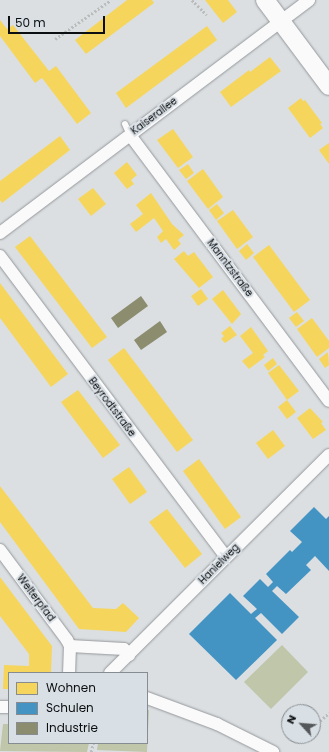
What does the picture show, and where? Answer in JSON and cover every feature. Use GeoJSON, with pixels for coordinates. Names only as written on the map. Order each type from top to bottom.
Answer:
{"type":"FeatureCollection","features":[{"type":"Feature","properties":{"kind":"main road"},"geometry":{"type":"LineString","coordinates":[[265,0],[329,86]]}},
{"type":"Feature","properties":{"kind":"street","name":"Kaiserallee"},"geometry":{"type":"LineString","coordinates":[[0,233],[128,129],[309,0]]}},
{"type":"Feature","properties":{"kind":"street","name":"Manntzstraße"},"geometry":{"type":"LineString","coordinates":[[128,129],[329,401]]}},
{"type":"Feature","properties":{"kind":"street","name":"Beyrodtstraße"},"geometry":{"type":"LineString","coordinates":[[0,256],[226,558]]}},
{"type":"Feature","properties":{"kind":"street","name":"Hanielweg"},"geometry":{"type":"LineString","coordinates":[[111,672],[329,455]]}},
{"type":"Feature","properties":{"kind":"street","name":"Welterpfad"},"geometry":{"type":"LineString","coordinates":[[0,550],[70,646]]}},
{"type":"Feature","properties":{"kind":"street"},"geometry":{"type":"LineString","coordinates":[[69,672],[70,646],[124,649],[129,655]]}},
{"type":"Feature","properties":{"kind":"street"},"geometry":{"type":"LineString","coordinates":[[148,698],[217,724],[274,752]]}},
{"type":"Feature","properties":{"kind":"path"},"geometry":{"type":"LineString","coordinates":[[55,39],[111,0]]}},
{"type":"Feature","properties":{"kind":"path"},"geometry":{"type":"LineString","coordinates":[[192,0],[207,15]]}},
{"type":"Feature","properties":{"kind":"path"},"geometry":{"type":"LineString","coordinates":[[321,720],[329,712]]}},
{"type":"Feature","properties":{"kind":"green space"},"geometry":{"type":"Polygon","coordinates":[[[282,645],[308,672],[271,709],[244,682],[282,645]]]}},
{"type":"Feature","properties":{"kind":"green space"},"geometry":{"type":"Polygon","coordinates":[[[148,710],[149,710],[148,731],[148,710]]]}},
{"type":"Feature","properties":{"kind":"green space"},"geometry":{"type":"Polygon","coordinates":[[[3,724],[8,724],[8,744],[89,744],[87,752],[0,751],[3,724]]]}},
{"type":"Feature","properties":{"kind":"green space"},"geometry":{"type":"Polygon","coordinates":[[[98,744],[147,744],[147,752],[97,750],[98,744]]]}},
{"type":"Feature","properties":{"kind":"building: Wohnen"},"geometry":{"type":"Polygon","coordinates":[[[127,0],[152,0],[154,3],[86,54],[75,40],[127,0]]]}},
{"type":"Feature","properties":{"kind":"building: Wohnen"},"geometry":{"type":"Polygon","coordinates":[[[205,0],[228,0],[237,12],[223,23],[205,0]]]}},
{"type":"Feature","properties":{"kind":"building: Wohnen"},"geometry":{"type":"Polygon","coordinates":[[[0,20],[7,29],[13,25],[49,71],[56,66],[91,113],[77,124],[42,78],[35,83],[0,36],[0,20]]]}},
{"type":"Feature","properties":{"kind":"building: Wohnen"},"geometry":{"type":"Polygon","coordinates":[[[207,26],[217,40],[126,108],[116,93],[207,26]]]}},
{"type":"Feature","properties":{"kind":"building: Wohnen"},"geometry":{"type":"Polygon","coordinates":[[[270,57],[281,71],[231,107],[220,92],[249,70],[250,72],[270,57]]]}},
{"type":"Feature","properties":{"kind":"building: Wohnen"},"geometry":{"type":"Polygon","coordinates":[[[301,98],[303,101],[305,100],[322,123],[320,124],[323,128],[310,138],[288,108],[301,98]]]}},
{"type":"Feature","properties":{"kind":"building: Wohnen"},"geometry":{"type":"Polygon","coordinates":[[[173,129],[193,157],[178,168],[157,140],[173,129]]]}},
{"type":"Feature","properties":{"kind":"building: Wohnen"},"geometry":{"type":"Polygon","coordinates":[[[60,136],[70,150],[2,203],[0,200],[0,181],[60,136]]]}},
{"type":"Feature","properties":{"kind":"building: Wohnen"},"geometry":{"type":"Polygon","coordinates":[[[329,143],[329,164],[319,150],[329,143]]]}},
{"type":"Feature","properties":{"kind":"building: Wohnen"},"geometry":{"type":"Polygon","coordinates":[[[127,162],[137,175],[131,180],[134,184],[127,189],[114,173],[127,162]]]}},
{"type":"Feature","properties":{"kind":"building: Wohnen"},"geometry":{"type":"Polygon","coordinates":[[[188,164],[194,173],[186,179],[179,170],[188,164]]]}},
{"type":"Feature","properties":{"kind":"building: Wohnen"},"geometry":{"type":"Polygon","coordinates":[[[203,169],[223,197],[208,209],[187,181],[203,169]]]}},
{"type":"Feature","properties":{"kind":"building: Wohnen"},"geometry":{"type":"Polygon","coordinates":[[[93,188],[106,204],[91,216],[78,199],[93,188]]]}},
{"type":"Feature","properties":{"kind":"building: Wohnen"},"geometry":{"type":"Polygon","coordinates":[[[151,193],[172,224],[184,235],[178,240],[181,244],[174,250],[166,239],[161,243],[157,237],[163,231],[154,218],[136,232],[130,224],[143,214],[136,205],[151,193]]]}},
{"type":"Feature","properties":{"kind":"building: Wohnen"},"geometry":{"type":"Polygon","coordinates":[[[217,204],[224,213],[216,220],[209,210],[217,204]]]}},
{"type":"Feature","properties":{"kind":"building: Wohnen"},"geometry":{"type":"Polygon","coordinates":[[[233,210],[253,237],[237,249],[217,221],[233,210]]]}},
{"type":"Feature","properties":{"kind":"building: Wohnen"},"geometry":{"type":"Polygon","coordinates":[[[30,236],[107,337],[92,348],[15,247],[30,236]]]}},
{"type":"Feature","properties":{"kind":"building: Wohnen"},"geometry":{"type":"Polygon","coordinates":[[[247,244],[254,253],[246,260],[239,251],[247,244]]]}},
{"type":"Feature","properties":{"kind":"building: Wohnen"},"geometry":{"type":"Polygon","coordinates":[[[269,245],[310,300],[294,312],[253,257],[269,245]]]}},
{"type":"Feature","properties":{"kind":"building: Wohnen"},"geometry":{"type":"Polygon","coordinates":[[[184,251],[188,256],[194,252],[213,277],[199,288],[174,259],[184,251]]]}},
{"type":"Feature","properties":{"kind":"building: Wohnen"},"geometry":{"type":"Polygon","coordinates":[[[0,283],[68,374],[51,387],[0,318],[0,283]]]}},
{"type":"Feature","properties":{"kind":"building: Wohnen"},"geometry":{"type":"Polygon","coordinates":[[[201,289],[208,299],[198,306],[191,296],[201,289]]]}},
{"type":"Feature","properties":{"kind":"building: Wohnen"},"geometry":{"type":"Polygon","coordinates":[[[223,290],[241,314],[232,324],[212,299],[223,290]]]}},
{"type":"Feature","properties":{"kind":"building: Wohnen"},"geometry":{"type":"Polygon","coordinates":[[[297,312],[304,321],[296,327],[289,318],[297,312]]]}},
{"type":"Feature","properties":{"kind":"building: Wohnen"},"geometry":{"type":"Polygon","coordinates":[[[312,318],[329,341],[329,348],[317,357],[297,329],[312,318]]]}},
{"type":"Feature","properties":{"kind":"building: Wohnen"},"geometry":{"type":"Polygon","coordinates":[[[230,326],[237,335],[225,343],[221,339],[224,336],[221,333],[230,326]]]}},
{"type":"Feature","properties":{"kind":"building: Wohnen"},"geometry":{"type":"Polygon","coordinates":[[[251,327],[268,351],[263,355],[265,357],[249,369],[242,361],[253,353],[240,336],[251,327]]]}},
{"type":"Feature","properties":{"kind":"building: Wohnen"},"geometry":{"type":"Polygon","coordinates":[[[124,348],[193,440],[177,452],[108,360],[124,348]]]}},
{"type":"Feature","properties":{"kind":"building: Wohnen"},"geometry":{"type":"Polygon","coordinates":[[[328,352],[329,365],[325,368],[319,359],[328,352]]]}},
{"type":"Feature","properties":{"kind":"building: Wohnen"},"geometry":{"type":"Polygon","coordinates":[[[273,358],[277,364],[268,371],[264,365],[273,358]]]}},
{"type":"Feature","properties":{"kind":"building: Wohnen"},"geometry":{"type":"Polygon","coordinates":[[[279,365],[299,391],[287,400],[268,373],[279,365]]]}},
{"type":"Feature","properties":{"kind":"building: Wohnen"},"geometry":{"type":"Polygon","coordinates":[[[78,390],[120,445],[103,458],[61,402],[78,390]]]}},
{"type":"Feature","properties":{"kind":"building: Wohnen"},"geometry":{"type":"Polygon","coordinates":[[[287,400],[296,412],[287,419],[278,407],[287,400]]]}},
{"type":"Feature","properties":{"kind":"building: Wohnen"},"geometry":{"type":"Polygon","coordinates":[[[310,408],[323,422],[321,423],[326,430],[313,439],[297,418],[310,408]]]}},
{"type":"Feature","properties":{"kind":"building: Wohnen"},"geometry":{"type":"Polygon","coordinates":[[[273,430],[285,446],[268,459],[256,443],[273,430]]]}},
{"type":"Feature","properties":{"kind":"building: Wohnen"},"geometry":{"type":"Polygon","coordinates":[[[199,459],[241,517],[225,529],[183,471],[199,459]]]}},
{"type":"Feature","properties":{"kind":"building: Wohnen"},"geometry":{"type":"Polygon","coordinates":[[[129,467],[147,492],[130,504],[112,479],[129,467]]]}},
{"type":"Feature","properties":{"kind":"building: Wohnen"},"geometry":{"type":"Polygon","coordinates":[[[0,486],[93,608],[116,609],[123,603],[139,618],[126,632],[79,629],[0,522],[0,486]]]}},
{"type":"Feature","properties":{"kind":"building: Wohnen"},"geometry":{"type":"Polygon","coordinates":[[[167,509],[202,554],[185,568],[149,522],[167,509]]]}},
{"type":"Feature","properties":{"kind":"building: Wohnen"},"geometry":{"type":"Polygon","coordinates":[[[0,577],[52,646],[51,672],[8,672],[8,689],[3,689],[4,665],[29,666],[29,654],[0,616],[0,577]]]}},
{"type":"Feature","properties":{"kind":"building: Schulen"},"geometry":{"type":"Polygon","coordinates":[[[314,507],[326,519],[329,516],[329,571],[315,556],[306,565],[311,570],[286,594],[277,586],[272,591],[299,617],[282,634],[261,613],[255,618],[277,640],[236,680],[189,634],[230,593],[251,614],[257,609],[243,596],[260,579],[268,587],[273,582],[266,574],[290,550],[292,552],[302,542],[290,531],[314,507]]]}},
{"type":"Feature","properties":{"kind":"building: Industrie"},"geometry":{"type":"Polygon","coordinates":[[[141,296],[148,306],[118,328],[111,318],[141,296]]]}},
{"type":"Feature","properties":{"kind":"building: Industrie"},"geometry":{"type":"Polygon","coordinates":[[[160,321],[167,332],[141,350],[134,340],[160,321]]]}}]}
